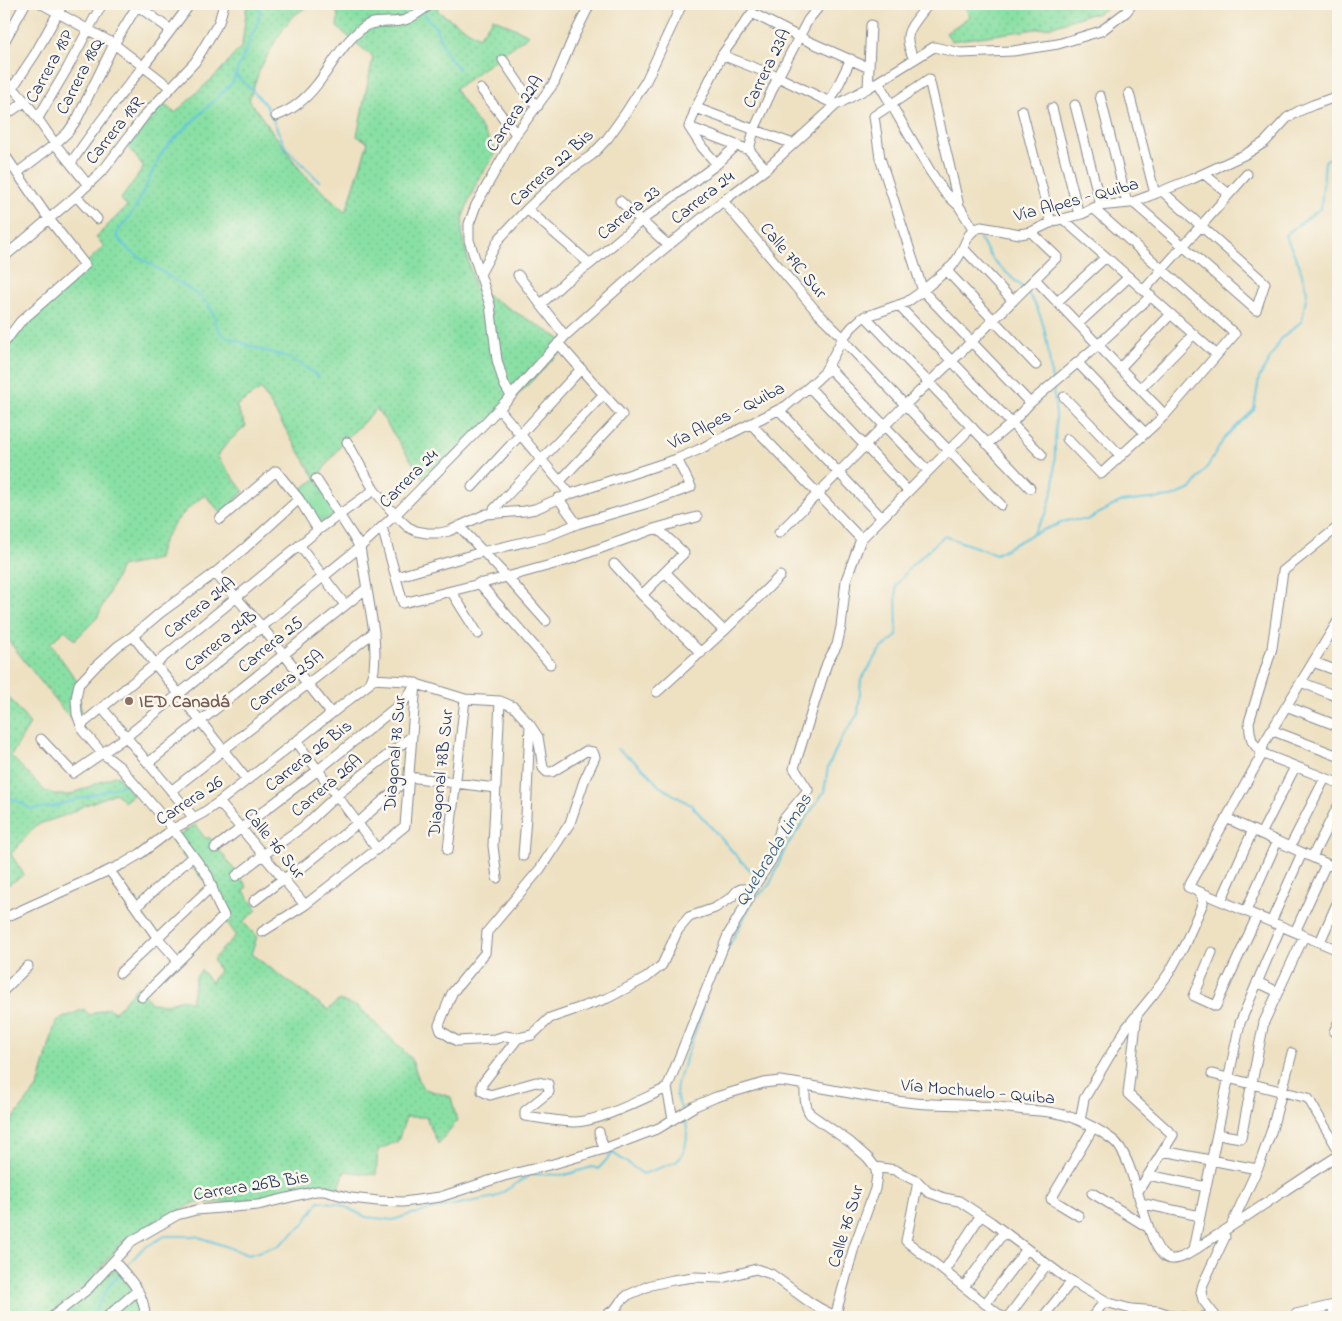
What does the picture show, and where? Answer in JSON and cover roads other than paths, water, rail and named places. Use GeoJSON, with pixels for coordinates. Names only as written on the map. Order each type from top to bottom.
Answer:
{"type":"FeatureCollection","features":[{"type":"Feature","properties":{"kind":"street"},"geometry":{"type":"LineString","coordinates":[[4,42],[25,4]]}},
{"type":"Feature","properties":{"kind":"street"},"geometry":{"type":"LineString","coordinates":[[42,4],[114,44],[171,88]]}},
{"type":"Feature","properties":{"kind":"street"},"geometry":{"type":"LineString","coordinates":[[13,87],[35,54],[63,4]]}},
{"type":"Feature","properties":{"kind":"street","name":"Carrera 18P"},"geometry":{"type":"LineString","coordinates":[[38,118],[102,4]]}},
{"type":"Feature","properties":{"kind":"street"},"geometry":{"type":"LineString","coordinates":[[71,163],[107,112],[190,4]]}},
{"type":"Feature","properties":{"kind":"street"},"geometry":{"type":"LineString","coordinates":[[276,116],[295,107],[314,89],[346,42],[367,24],[406,20],[431,4]]}},
{"type":"Feature","properties":{"kind":"street","name":"Carrera 22A"},"geometry":{"type":"LineString","coordinates":[[480,274],[469,240],[469,224],[476,205],[516,134],[554,83],[590,4]]}},
{"type":"Feature","properties":{"kind":"street","name":"Carrera 22 Bis"},"geometry":{"type":"LineString","coordinates":[[480,274],[499,239],[563,175],[592,155],[625,114],[646,81],[682,4]]}},
{"type":"Feature","properties":{"kind":"street","name":"Carrera 23A"},"geometry":{"type":"LineString","coordinates":[[749,150],[754,130],[778,78],[808,20],[821,4]]}},
{"type":"Feature","properties":{"kind":"street","name":"Carrera 24"},"geometry":{"type":"LineString","coordinates":[[360,547],[396,515],[511,396],[565,336],[668,245],[766,169],[833,103],[868,88],[934,47],[960,53],[1014,51],[1058,44],[1102,31],[1126,12],[1132,4]]}},
{"type":"Feature","properties":{"kind":"street","name":"Carrera 18R"},"geometry":{"type":"LineString","coordinates":[[4,255],[76,196],[104,168],[145,115],[192,66],[219,22],[222,5]]}},
{"type":"Feature","properties":{"kind":"street"},"geometry":{"type":"LineString","coordinates":[[140,6],[171,30]]}},
{"type":"Feature","properties":{"kind":"street","name":"Carrera 18Q"},"geometry":{"type":"LineString","coordinates":[[17,173],[56,144],[68,132],[77,119],[114,44],[140,6]]}},
{"type":"Feature","properties":{"kind":"street"},"geometry":{"type":"LineString","coordinates":[[914,59],[908,46],[908,35],[926,7]]}},
{"type":"Feature","properties":{"kind":"street"},"geometry":{"type":"LineString","coordinates":[[688,127],[722,56],[752,13],[869,68]]}},
{"type":"Feature","properties":{"kind":"street"},"geometry":{"type":"LineString","coordinates":[[868,88],[871,25]]}},
{"type":"Feature","properties":{"kind":"street"},"geometry":{"type":"LineString","coordinates":[[722,56],[778,78],[833,103],[851,59]]}},
{"type":"Feature","properties":{"kind":"street"},"geometry":{"type":"LineString","coordinates":[[502,60],[528,98],[538,106]]}},
{"type":"Feature","properties":{"kind":"street"},"geometry":{"type":"LineString","coordinates":[[959,206],[929,79],[874,116],[880,158],[923,291],[1030,402]]}},
{"type":"Feature","properties":{"kind":"street"},"geometry":{"type":"LineString","coordinates":[[4,80],[26,101],[88,185]]}},
{"type":"Feature","properties":{"kind":"street"},"geometry":{"type":"LineString","coordinates":[[878,82],[930,171],[945,192],[959,206],[974,230]]}},
{"type":"Feature","properties":{"kind":"street"},"geometry":{"type":"LineString","coordinates":[[481,89],[516,134]]}},
{"type":"Feature","properties":{"kind":"street"},"geometry":{"type":"LineString","coordinates":[[1100,96],[1130,202],[1256,310],[1265,283],[1201,226],[1158,192],[1129,93]]}},
{"type":"Feature","properties":{"kind":"street","name":"Vía Alpes - Quiba"},"geometry":{"type":"LineString","coordinates":[[346,442],[374,490],[396,515],[408,527],[427,533],[440,533],[480,516],[493,513],[530,510],[558,498],[677,459],[786,406],[824,372],[852,327],[865,316],[907,302],[923,291],[953,265],[969,235],[974,230],[981,227],[1020,234],[1031,232],[1051,222],[1080,215],[1097,207],[1130,202],[1158,192],[1204,174],[1255,149],[1265,142],[1288,118],[1299,111],[1338,96]]}},
{"type":"Feature","properties":{"kind":"street"},"geometry":{"type":"LineString","coordinates":[[4,116],[26,101]]}},
{"type":"Feature","properties":{"kind":"street"},"geometry":{"type":"LineString","coordinates":[[1067,439],[1101,474],[1165,415],[1236,334],[1162,269],[1097,207],[1075,105]]}},
{"type":"Feature","properties":{"kind":"street"},"geometry":{"type":"LineString","coordinates":[[696,108],[793,144]]}},
{"type":"Feature","properties":{"kind":"street"},"geometry":{"type":"LineString","coordinates":[[1052,108],[1080,215]]}},
{"type":"Feature","properties":{"kind":"street"},"geometry":{"type":"LineString","coordinates":[[1022,110],[1051,222]]}},
{"type":"Feature","properties":{"kind":"street"},"geometry":{"type":"LineString","coordinates":[[688,127],[749,150],[766,169]]}},
{"type":"Feature","properties":{"kind":"street"},"geometry":{"type":"LineString","coordinates":[[688,127],[717,164]]}},
{"type":"Feature","properties":{"kind":"street","name":"Carrera 23"},"geometry":{"type":"LineString","coordinates":[[541,304],[565,282],[590,264],[641,221],[717,164],[736,146]]}},
{"type":"Feature","properties":{"kind":"street"},"geometry":{"type":"LineString","coordinates":[[4,154],[49,219],[85,265],[20,322],[4,343]]}},
{"type":"Feature","properties":{"kind":"street"},"geometry":{"type":"LineString","coordinates":[[1204,174],[1229,194]]}},
{"type":"Feature","properties":{"kind":"street"},"geometry":{"type":"LineString","coordinates":[[987,444],[1011,424],[1030,402],[1098,345],[1148,293],[1162,269],[1248,174]]}},
{"type":"Feature","properties":{"kind":"street"},"geometry":{"type":"LineString","coordinates":[[76,196],[97,219]]}},
{"type":"Feature","properties":{"kind":"street","name":"Calle 79C Sur"},"geometry":{"type":"LineString","coordinates":[[723,201],[817,312],[1001,505]]}},
{"type":"Feature","properties":{"kind":"street"},"geometry":{"type":"LineString","coordinates":[[620,202],[668,245]]}},
{"type":"Feature","properties":{"kind":"street"},"geometry":{"type":"LineString","coordinates":[[527,209],[590,264]]}},
{"type":"Feature","properties":{"kind":"street"},"geometry":{"type":"LineString","coordinates":[[1063,218],[1218,355]]}},
{"type":"Feature","properties":{"kind":"street"},"geometry":{"type":"LineString","coordinates":[[779,533],[905,405],[972,342],[1057,257],[1031,232]]}},
{"type":"Feature","properties":{"kind":"street"},"geometry":{"type":"LineString","coordinates":[[963,248],[1013,301]]}},
{"type":"Feature","properties":{"kind":"street"},"geometry":{"type":"LineString","coordinates":[[1057,302],[1106,257]]}},
{"type":"Feature","properties":{"kind":"street"},"geometry":{"type":"LineString","coordinates":[[947,271],[1036,365]]}},
{"type":"Feature","properties":{"kind":"street"},"geometry":{"type":"LineString","coordinates":[[480,274],[490,304],[497,360],[504,384],[511,396]]}},
{"type":"Feature","properties":{"kind":"street"},"geometry":{"type":"LineString","coordinates":[[518,275],[565,336]]}},
{"type":"Feature","properties":{"kind":"street"},"geometry":{"type":"LineString","coordinates":[[1078,324],[1129,277]]}},
{"type":"Feature","properties":{"kind":"street"},"geometry":{"type":"LineString","coordinates":[[1035,279],[1165,415]]}},
{"type":"Feature","properties":{"kind":"street"},"geometry":{"type":"LineString","coordinates":[[898,305],[1042,455]]}},
{"type":"Feature","properties":{"kind":"street"},"geometry":{"type":"LineString","coordinates":[[1120,368],[1171,314]]}},
{"type":"Feature","properties":{"kind":"street"},"geometry":{"type":"LineString","coordinates":[[865,316],[1030,488]]}},
{"type":"Feature","properties":{"kind":"street"},"geometry":{"type":"LineString","coordinates":[[1140,389],[1194,334]]}},
{"type":"Feature","properties":{"kind":"street"},"geometry":{"type":"LineString","coordinates":[[558,343],[622,415],[560,481]]}},
{"type":"Feature","properties":{"kind":"street"},"geometry":{"type":"LineString","coordinates":[[1078,362],[1146,433]]}},
{"type":"Feature","properties":{"kind":"street"},"geometry":{"type":"LineString","coordinates":[[828,367],[928,471]]}},
{"type":"Feature","properties":{"kind":"street"},"geometry":{"type":"LineString","coordinates":[[472,487],[580,370]]}},
{"type":"Feature","properties":{"kind":"street"},"geometry":{"type":"LineString","coordinates":[[809,387],[908,491]]}},
{"type":"Feature","properties":{"kind":"street"},"geometry":{"type":"LineString","coordinates":[[493,513],[494,509],[603,394]]}},
{"type":"Feature","properties":{"kind":"street"},"geometry":{"type":"LineString","coordinates":[[1064,397],[1120,456]]}},
{"type":"Feature","properties":{"kind":"street"},"geometry":{"type":"LineString","coordinates":[[498,409],[570,494]]}},
{"type":"Feature","properties":{"kind":"street"},"geometry":{"type":"LineString","coordinates":[[779,410],[882,518]]}},
{"type":"Feature","properties":{"kind":"street"},"geometry":{"type":"LineString","coordinates":[[751,424],[861,540]]}},
{"type":"Feature","properties":{"kind":"street"},"geometry":{"type":"LineString","coordinates":[[518,1038],[482,1084],[482,1091],[490,1095],[536,1082],[548,1084],[549,1092],[524,1111],[525,1116],[574,1122],[588,1121],[666,1088],[728,935],[750,894],[772,859],[783,820],[808,790],[794,768],[827,663],[837,645],[846,580],[861,540],[948,450],[972,428]]}},
{"type":"Feature","properties":{"kind":"street"},"geometry":{"type":"LineString","coordinates":[[396,577],[482,552],[540,539],[577,524],[645,504],[691,487],[677,459]]}},
{"type":"Feature","properties":{"kind":"street"},"geometry":{"type":"LineString","coordinates":[[220,519],[276,471],[299,499],[318,530]]}},
{"type":"Feature","properties":{"kind":"street"},"geometry":{"type":"LineString","coordinates":[[316,479],[360,547],[374,632],[375,663],[372,679],[407,681],[465,699],[500,701],[514,708],[538,737],[543,768],[547,772],[552,772],[586,751],[593,752],[595,757],[584,781],[570,823],[540,869],[487,932],[485,953],[452,993],[439,1025],[441,1031],[457,1041],[495,1040],[505,1036],[518,1038],[532,1035],[550,1018],[608,998],[646,978],[662,965],[678,930],[689,917],[715,908],[742,889],[747,889],[750,894]]}},
{"type":"Feature","properties":{"kind":"street","name":"Carrera 24A"},"geometry":{"type":"LineString","coordinates":[[82,728],[102,708],[318,530],[374,490]]}},
{"type":"Feature","properties":{"kind":"street"},"geometry":{"type":"LineString","coordinates":[[558,498],[577,524]]}},
{"type":"Feature","properties":{"kind":"street"},"geometry":{"type":"LineString","coordinates":[[142,997],[224,916],[208,876],[194,856],[120,767],[102,753],[82,728],[77,714],[76,699],[79,684],[118,646],[245,548],[299,499]]}},
{"type":"Feature","properties":{"kind":"street"},"geometry":{"type":"LineString","coordinates":[[382,527],[404,603],[565,561],[657,528],[697,517]]}},
{"type":"Feature","properties":{"kind":"street"},"geometry":{"type":"LineString","coordinates":[[459,526],[546,621]]}},
{"type":"Feature","properties":{"kind":"street"},"geometry":{"type":"LineString","coordinates":[[1338,527],[1283,571],[1272,648],[1249,722],[1252,741],[1261,753],[1338,784]]}},
{"type":"Feature","properties":{"kind":"street"},"geometry":{"type":"LineString","coordinates":[[642,596],[684,553],[657,528]]}},
{"type":"Feature","properties":{"kind":"street"},"geometry":{"type":"LineString","coordinates":[[300,546],[345,605]]}},
{"type":"Feature","properties":{"kind":"street","name":"Carrera 24B"},"geometry":{"type":"LineString","coordinates":[[41,739],[73,773],[126,737],[360,547]]}},
{"type":"Feature","properties":{"kind":"street"},"geometry":{"type":"LineString","coordinates":[[614,564],[642,596],[701,653]]}},
{"type":"Feature","properties":{"kind":"street"},"geometry":{"type":"LineString","coordinates":[[215,572],[331,713]]}},
{"type":"Feature","properties":{"kind":"street"},"geometry":{"type":"LineString","coordinates":[[665,572],[724,632]]}},
{"type":"Feature","properties":{"kind":"street"},"geometry":{"type":"LineString","coordinates":[[657,692],[724,632],[780,576]]}},
{"type":"Feature","properties":{"kind":"street"},"geometry":{"type":"LineString","coordinates":[[479,583],[550,664]]}},
{"type":"Feature","properties":{"kind":"street","name":"Carrera 25"},"geometry":{"type":"LineString","coordinates":[[148,763],[367,588]]}},
{"type":"Feature","properties":{"kind":"street"},"geometry":{"type":"LineString","coordinates":[[450,591],[478,634]]}},
{"type":"Feature","properties":{"kind":"street"},"geometry":{"type":"LineString","coordinates":[[1338,621],[1264,743],[1260,758],[1188,887],[1338,950]]}},
{"type":"Feature","properties":{"kind":"street","name":"Carrera 25A"},"geometry":{"type":"LineString","coordinates":[[171,791],[374,632]]}},
{"type":"Feature","properties":{"kind":"street"},"geometry":{"type":"LineString","coordinates":[[133,636],[247,780]]}},
{"type":"Feature","properties":{"kind":"street"},"geometry":{"type":"LineString","coordinates":[[1329,636],[1338,640]]}},
{"type":"Feature","properties":{"kind":"street"},"geometry":{"type":"LineString","coordinates":[[1314,662],[1338,671]]}},
{"type":"Feature","properties":{"kind":"street","name":"Carrera 26"},"geometry":{"type":"LineString","coordinates":[[4,918],[110,871],[140,854],[173,829],[220,802],[331,713],[362,691],[372,679]]}},
{"type":"Feature","properties":{"kind":"street"},"geometry":{"type":"LineString","coordinates":[[1301,682],[1338,697]]}},
{"type":"Feature","properties":{"kind":"street","name":"Diagonal 78 Sur"},"geometry":{"type":"LineString","coordinates":[[377,849],[405,826],[416,684]]}},
{"type":"Feature","properties":{"kind":"street","name":"Carrera 26 Bis"},"geometry":{"type":"LineString","coordinates":[[215,848],[318,770],[404,700],[416,684]]}},
{"type":"Feature","properties":{"kind":"street","name":"Diagonal 78B Sur"},"geometry":{"type":"LineString","coordinates":[[448,850],[465,699]]}},
{"type":"Feature","properties":{"kind":"street"},"geometry":{"type":"LineString","coordinates":[[497,878],[493,846],[500,701]]}},
{"type":"Feature","properties":{"kind":"street"},"geometry":{"type":"LineString","coordinates":[[1286,706],[1338,726]]}},
{"type":"Feature","properties":{"kind":"street"},"geometry":{"type":"LineString","coordinates":[[102,708],[194,818]]}},
{"type":"Feature","properties":{"kind":"street"},"geometry":{"type":"LineString","coordinates":[[523,856],[530,725]]}},
{"type":"Feature","properties":{"kind":"street"},"geometry":{"type":"LineString","coordinates":[[1272,730],[1338,756]]}},
{"type":"Feature","properties":{"kind":"street","name":"Carrera 26A"},"geometry":{"type":"LineString","coordinates":[[236,876],[304,826],[338,795],[412,736]]}},
{"type":"Feature","properties":{"kind":"street"},"geometry":{"type":"LineString","coordinates":[[262,932],[305,905],[377,849],[296,741]]}},
{"type":"Feature","properties":{"kind":"street"},"geometry":{"type":"LineString","coordinates":[[1221,901],[1257,832],[1295,767]]}},
{"type":"Feature","properties":{"kind":"street"},"geometry":{"type":"LineString","coordinates":[[254,901],[304,866],[358,823],[409,777],[495,788]]}},
{"type":"Feature","properties":{"kind":"street"},"geometry":{"type":"LineString","coordinates":[[1290,847],[1325,778]]}},
{"type":"Feature","properties":{"kind":"street","name":"Calle 76 Sur"},"geometry":{"type":"LineString","coordinates":[[220,802],[305,905]]}},
{"type":"Feature","properties":{"kind":"street"},"geometry":{"type":"LineString","coordinates":[[1312,857],[1338,806]]}},
{"type":"Feature","properties":{"kind":"street"},"geometry":{"type":"LineString","coordinates":[[1226,818],[1338,868]]}},
{"type":"Feature","properties":{"kind":"street"},"geometry":{"type":"LineString","coordinates":[[1246,912],[1277,841]]}},
{"type":"Feature","properties":{"kind":"street"},"geometry":{"type":"LineString","coordinates":[[1271,922],[1302,853]]}},
{"type":"Feature","properties":{"kind":"street"},"geometry":{"type":"LineString","coordinates":[[136,907],[194,856]]}},
{"type":"Feature","properties":{"kind":"street"},"geometry":{"type":"LineString","coordinates":[[1217,1134],[1241,1138],[1264,1022],[1278,992],[1326,864]]}},
{"type":"Feature","properties":{"kind":"street"},"geometry":{"type":"LineString","coordinates":[[110,871],[178,961]]}},
{"type":"Feature","properties":{"kind":"street"},"geometry":{"type":"LineString","coordinates":[[120,973],[212,886]]}},
{"type":"Feature","properties":{"kind":"street"},"geometry":{"type":"LineString","coordinates":[[1080,1121],[1084,1099],[1127,1027],[1169,973],[1184,946],[1203,903],[1201,893]]}},
{"type":"Feature","properties":{"kind":"street"},"geometry":{"type":"LineString","coordinates":[[1320,942],[1338,900]]}},
{"type":"Feature","properties":{"kind":"street"},"geometry":{"type":"LineString","coordinates":[[1212,952],[1194,996],[1216,1006],[1258,916]]}},
{"type":"Feature","properties":{"kind":"street"},"geometry":{"type":"LineString","coordinates":[[1193,1250],[1240,1023],[1281,926]]}},
{"type":"Feature","properties":{"kind":"street"},"geometry":{"type":"LineString","coordinates":[[4,990],[28,966]]}},
{"type":"Feature","properties":{"kind":"street"},"geometry":{"type":"LineString","coordinates":[[1257,982],[1278,992]]}},
{"type":"Feature","properties":{"kind":"street"},"geometry":{"type":"LineString","coordinates":[[1137,1014],[1128,1094],[1173,1135],[1138,1193]]}},
{"type":"Feature","properties":{"kind":"street"},"geometry":{"type":"LineString","coordinates":[[1338,1023],[1334,1032],[1338,1034]]}},
{"type":"Feature","properties":{"kind":"street"},"geometry":{"type":"LineString","coordinates":[[1215,1316],[1203,1300],[1201,1292],[1203,1284],[1257,1169],[1272,1129],[1292,1053]]}},
{"type":"Feature","properties":{"kind":"street"},"geometry":{"type":"LineString","coordinates":[[1212,1074],[1308,1098],[1338,1150]]}},
{"type":"Feature","properties":{"kind":"street","name":"Vía Mochuelo - Quiba"},"geometry":{"type":"LineString","coordinates":[[680,1115],[716,1097],[764,1083],[780,1081],[915,1103],[981,1106],[1058,1114],[1080,1121],[1093,1128],[1114,1141],[1124,1152],[1130,1166],[1148,1228],[1162,1255],[1170,1259],[1178,1258],[1228,1229],[1338,1156]]}},
{"type":"Feature","properties":{"kind":"street","name":"Calle 76 Sur"},"geometry":{"type":"LineString","coordinates":[[805,1084],[805,1099],[810,1114],[851,1143],[868,1158],[875,1167],[877,1175],[875,1189],[854,1247],[835,1317]]}},
{"type":"Feature","properties":{"kind":"street"},"geometry":{"type":"LineString","coordinates":[[666,1088],[680,1115]]}},
{"type":"Feature","properties":{"kind":"street","name":"Carrera 26B Bis"},"geometry":{"type":"LineString","coordinates":[[52,1317],[88,1289],[132,1241],[177,1214],[258,1205],[316,1191],[378,1201],[403,1202],[440,1197],[504,1176],[604,1149],[659,1128],[680,1115]]}},
{"type":"Feature","properties":{"kind":"street"},"geometry":{"type":"LineString","coordinates":[[1079,1216],[1051,1199],[1093,1128]]}},
{"type":"Feature","properties":{"kind":"street"},"geometry":{"type":"LineString","coordinates":[[599,1132],[604,1149]]}},
{"type":"Feature","properties":{"kind":"street"},"geometry":{"type":"LineString","coordinates":[[1163,1151],[1257,1169]]}},
{"type":"Feature","properties":{"kind":"street"},"geometry":{"type":"LineString","coordinates":[[875,1167],[895,1170],[918,1182],[928,1192],[944,1198],[960,1200],[1046,1264],[1105,1301],[1123,1307],[1158,1311],[1184,1317]]}},
{"type":"Feature","properties":{"kind":"street"},"geometry":{"type":"LineString","coordinates":[[1148,1175],[1206,1187]]}},
{"type":"Feature","properties":{"kind":"street"},"geometry":{"type":"LineString","coordinates":[[918,1182],[906,1241],[1002,1317]]}},
{"type":"Feature","properties":{"kind":"street"},"geometry":{"type":"LineString","coordinates":[[1092,1194],[1148,1228]]}},
{"type":"Feature","properties":{"kind":"street"},"geometry":{"type":"LineString","coordinates":[[1140,1203],[1200,1216]]}},
{"type":"Feature","properties":{"kind":"street"},"geometry":{"type":"LineString","coordinates":[[944,1271],[981,1216]]}},
{"type":"Feature","properties":{"kind":"street"},"geometry":{"type":"LineString","coordinates":[[964,1287],[1004,1232]]}},
{"type":"Feature","properties":{"kind":"street"},"geometry":{"type":"LineString","coordinates":[[985,1304],[1027,1249]]}},
{"type":"Feature","properties":{"kind":"street"},"geometry":{"type":"LineString","coordinates":[[114,1261],[138,1290],[143,1300],[145,1317]]}},
{"type":"Feature","properties":{"kind":"street"},"geometry":{"type":"LineString","coordinates":[[1008,1317],[1046,1264]]}},
{"type":"Feature","properties":{"kind":"street"},"geometry":{"type":"LineString","coordinates":[[604,1317],[628,1295],[651,1285],[694,1277],[722,1278],[756,1269],[771,1274],[808,1301],[835,1317]]}},
{"type":"Feature","properties":{"kind":"street"},"geometry":{"type":"LineString","coordinates":[[1043,1317],[1072,1281]]}},
{"type":"Feature","properties":{"kind":"street"},"geometry":{"type":"LineString","coordinates":[[107,1317],[138,1290]]}},
{"type":"Feature","properties":{"kind":"street"},"geometry":{"type":"LineString","coordinates":[[1092,1317],[1105,1301]]}},
{"type":"Feature","properties":{"kind":"street"},"geometry":{"type":"LineString","coordinates":[[1292,1317],[1296,1314],[1338,1304],[1337,1309],[1330,1317]]}},
{"type":"Feature","properties":{"kind":"street"},"geometry":{"type":"LineString","coordinates":[[1131,1317],[1138,1310]]}},
{"type":"Feature","properties":{"kind":"street"},"geometry":{"type":"LineString","coordinates":[[1203,1317],[1215,1316]]}},
{"type":"Feature","properties":{"kind":"waterway"},"geometry":{"type":"LineString","coordinates":[[258,4],[259,19],[232,83],[161,154],[135,209],[117,233],[117,237],[130,251],[200,296],[209,305],[216,326],[221,333],[256,348],[290,358],[319,377]]}},
{"type":"Feature","properties":{"kind":"waterway"},"geometry":{"type":"LineString","coordinates":[[412,4],[420,10]]}},
{"type":"Feature","properties":{"kind":"waterway"},"geometry":{"type":"LineString","coordinates":[[423,13],[435,27],[446,53],[459,69]]}},
{"type":"Feature","properties":{"kind":"waterway"},"geometry":{"type":"LineString","coordinates":[[236,75],[267,107],[288,150],[320,182]]}},
{"type":"Feature","properties":{"kind":"waterway","name":"Quebrada Limas"},"geometry":{"type":"LineString","coordinates":[[725,954],[754,899],[769,886],[786,847],[824,792],[828,767],[841,739],[858,714],[861,680],[881,649],[897,636],[896,586],[910,567],[944,536],[996,554],[1033,534],[1069,520],[1087,520],[1120,502],[1171,497],[1191,489],[1225,437],[1254,410],[1259,378],[1281,339],[1302,321],[1307,292],[1299,264],[1285,235],[1321,208],[1325,161],[1338,153]]}},
{"type":"Feature","properties":{"kind":"waterway"},"geometry":{"type":"LineString","coordinates":[[980,239],[993,260],[1023,288]]}},
{"type":"Feature","properties":{"kind":"waterway"},"geometry":{"type":"LineString","coordinates":[[1026,291],[1033,301],[1042,322],[1048,346],[1052,381]]}},
{"type":"Feature","properties":{"kind":"waterway"},"geometry":{"type":"LineString","coordinates":[[1033,533],[1047,512],[1054,485],[1056,415],[1053,388]]}},
{"type":"Feature","properties":{"kind":"waterway"},"geometry":{"type":"LineString","coordinates":[[617,749],[648,773],[659,786],[691,805],[741,861],[757,876]]}},
{"type":"Feature","properties":{"kind":"waterway"},"geometry":{"type":"LineString","coordinates":[[4,794],[32,809],[52,807],[130,783]]}},
{"type":"Feature","properties":{"kind":"waterway","name":"Quebrada Limas"},"geometry":{"type":"LineString","coordinates":[[682,1111],[676,1095],[677,1084],[703,1009]]}},
{"type":"Feature","properties":{"kind":"waterway","name":"Quebrada Limas"},"geometry":{"type":"LineString","coordinates":[[126,1267],[142,1249],[165,1236],[196,1236],[248,1255],[278,1246],[303,1225],[319,1201],[339,1204],[366,1217],[393,1220],[438,1208],[495,1197],[532,1174],[565,1175],[592,1167],[598,1169],[613,1153],[643,1174],[675,1162],[681,1157],[685,1146],[687,1127],[684,1116]]}},
{"type":"Feature","properties":{"kind":"waterway","name":"Quebrada Limas"},"geometry":{"type":"LineString","coordinates":[[90,1317],[108,1287],[119,1275]]}},
{"type":"Feature","properties":{"kind":"place","name":"IED Canadá"},"geometry":{"type":"Point","coordinates":[129,701]}}]}
